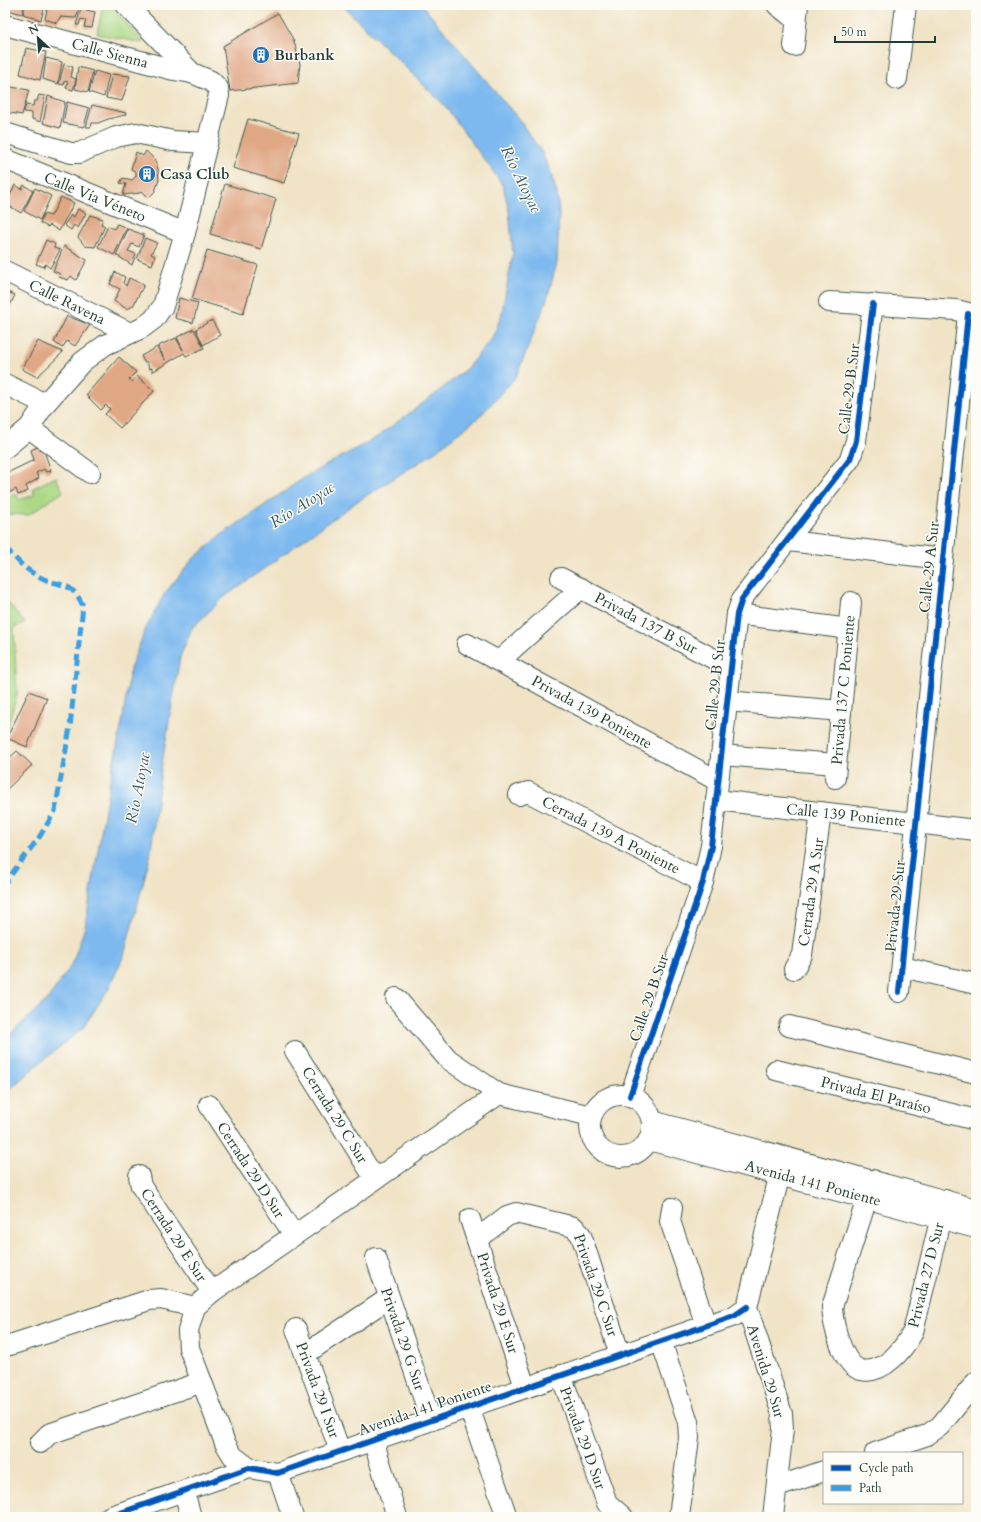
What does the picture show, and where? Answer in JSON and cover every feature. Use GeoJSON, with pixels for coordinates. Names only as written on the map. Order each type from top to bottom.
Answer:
{"type":"FeatureCollection","features":[{"type":"Feature","properties":{"kind":"street"},"geometry":{"type":"LineString","coordinates":[[5,448],[29,428],[45,404],[82,362],[105,345],[142,328],[154,319],[163,306],[185,234],[219,95],[218,88],[211,81],[192,73],[126,5]]}},
{"type":"Feature","properties":{"kind":"street"},"geometry":{"type":"LineString","coordinates":[[778,5],[797,12],[794,46]]}},
{"type":"Feature","properties":{"kind":"street"},"geometry":{"type":"LineString","coordinates":[[897,79],[906,5]]}},
{"type":"Feature","properties":{"kind":"street","name":"Calle Sienna"},"geometry":{"type":"LineString","coordinates":[[5,25],[174,70],[192,73]]}},
{"type":"Feature","properties":{"kind":"street","name":"Calle Vía Véneto"},"geometry":{"type":"LineString","coordinates":[[5,133],[72,153],[79,153],[116,137],[131,134],[173,141],[208,143]]}},
{"type":"Feature","properties":{"kind":"street","name":"Calle Vía Véneto"},"geometry":{"type":"LineString","coordinates":[[5,159],[185,234]]}},
{"type":"Feature","properties":{"kind":"street","name":"Calle Ravena"},"geometry":{"type":"LineString","coordinates":[[5,271],[130,333]]}},
{"type":"Feature","properties":{"kind":"street"},"geometry":{"type":"LineString","coordinates":[[829,302],[956,310],[972,314]]}},
{"type":"Feature","properties":{"kind":"street","name":"Calle 29 B Sur"},"geometry":{"type":"LineString","coordinates":[[630,1096],[703,882],[711,846],[736,614],[742,599],[850,459],[856,441],[873,304]]}},
{"type":"Feature","properties":{"kind":"street","name":"Calle 29 A Sur"},"geometry":{"type":"LineString","coordinates":[[917,823],[942,559],[972,314]]}},
{"type":"Feature","properties":{"kind":"street"},"geometry":{"type":"LineString","coordinates":[[5,384],[45,404]]}},
{"type":"Feature","properties":{"kind":"street"},"geometry":{"type":"LineString","coordinates":[[29,428],[90,473]]}},
{"type":"Feature","properties":{"kind":"street"},"geometry":{"type":"LineString","coordinates":[[788,541],[942,559]]}},
{"type":"Feature","properties":{"kind":"street","name":"Privada 137 B Sur"},"geometry":{"type":"LineString","coordinates":[[561,578],[730,668]]}},
{"type":"Feature","properties":{"kind":"street"},"geometry":{"type":"LineString","coordinates":[[499,661],[581,588]]}},
{"type":"Feature","properties":{"kind":"street","name":"Privada 137 C Poniente"},"geometry":{"type":"LineString","coordinates":[[721,755],[835,771],[851,602]]}},
{"type":"Feature","properties":{"kind":"street"},"geometry":{"type":"LineString","coordinates":[[736,614],[849,629]]}},
{"type":"Feature","properties":{"kind":"street","name":"Privada 139 Poniente"},"geometry":{"type":"LineString","coordinates":[[467,644],[718,781]]}},
{"type":"Feature","properties":{"kind":"street"},"geometry":{"type":"LineString","coordinates":[[727,701],[841,711]]}},
{"type":"Feature","properties":{"kind":"street","name":"Cerrada 139 A Poniente"},"geometry":{"type":"LineString","coordinates":[[519,795],[528,792],[703,882]]}},
{"type":"Feature","properties":{"kind":"street","name":"Calle 139 Poniente"},"geometry":{"type":"LineString","coordinates":[[716,800],[976,830]]}},
{"type":"Feature","properties":{"kind":"street","name":"Cerrada 29 A Sur"},"geometry":{"type":"LineString","coordinates":[[794,969],[802,955],[821,812]]}},
{"type":"Feature","properties":{"kind":"street","name":"Privada 29 Sur"},"geometry":{"type":"LineString","coordinates":[[900,992],[917,823]]}},
{"type":"Feature","properties":{"kind":"street"},"geometry":{"type":"LineString","coordinates":[[902,967],[976,984]]}},
{"type":"Feature","properties":{"kind":"street"},"geometry":{"type":"LineString","coordinates":[[396,998],[448,1059],[499,1094],[591,1116]]}},
{"type":"Feature","properties":{"kind":"street"},"geometry":{"type":"LineString","coordinates":[[788,1026],[976,1073]]}},
{"type":"Feature","properties":{"kind":"street","name":"Cerrada 29 C Sur"},"geometry":{"type":"LineString","coordinates":[[294,1051],[375,1179]]}},
{"type":"Feature","properties":{"kind":"street","name":"Privada El Paraíso"},"geometry":{"type":"LineString","coordinates":[[776,1070],[976,1120]]}},
{"type":"Feature","properties":{"kind":"street"},"geometry":{"type":"LineString","coordinates":[[5,1344],[10,1345],[149,1300],[161,1299],[195,1307],[212,1292],[499,1094]]}},
{"type":"Feature","properties":{"kind":"street"},"geometry":{"type":"LineString","coordinates":[[620,1094],[630,1096],[640,1101],[648,1110],[650,1130],[643,1147],[632,1154],[618,1157],[601,1150],[593,1139],[590,1126],[591,1116],[602,1101],[611,1096],[620,1094]]}},
{"type":"Feature","properties":{"kind":"street","name":"Cerrada 29 D Sur"},"geometry":{"type":"LineString","coordinates":[[209,1105],[294,1235]]}},
{"type":"Feature","properties":{"kind":"street","name":"Avenida 141 Poniente"},"geometry":{"type":"LineString","coordinates":[[650,1130],[943,1209],[976,1228]]}},
{"type":"Feature","properties":{"kind":"street","name":"Avenida 29 Sur"},"geometry":{"type":"LineString","coordinates":[[773,1517],[784,1429],[782,1414],[747,1307],[782,1166]]}},
{"type":"Feature","properties":{"kind":"street","name":"Cerrada 29 E Sur"},"geometry":{"type":"LineString","coordinates":[[139,1176],[141,1186],[212,1292]]}},
{"type":"Feature","properties":{"kind":"street","name":"Privada 27 D Sur"},"geometry":{"type":"LineString","coordinates":[[870,1189],[832,1307],[832,1321],[846,1358],[853,1366],[862,1370],[878,1368],[892,1360],[903,1349],[913,1332],[943,1209]]}},
{"type":"Feature","properties":{"kind":"street"},"geometry":{"type":"LineString","coordinates":[[672,1208],[670,1221],[706,1325]]}},
{"type":"Feature","properties":{"kind":"street","name":"Avenida 141 Poniente"},"geometry":{"type":"LineString","coordinates":[[943,1209],[976,1209]]}},
{"type":"Feature","properties":{"kind":"street","name":"Privada 29 C Sur"},"geometry":{"type":"LineString","coordinates":[[477,1239],[507,1216],[516,1214],[578,1229],[620,1355]]}},
{"type":"Feature","properties":{"kind":"street","name":"Privada 29 E Sur"},"geometry":{"type":"LineString","coordinates":[[470,1219],[526,1387]]}},
{"type":"Feature","properties":{"kind":"street","name":"Privada 29 G Sur"},"geometry":{"type":"LineString","coordinates":[[376,1258],[431,1420]]}},
{"type":"Feature","properties":{"kind":"street"},"geometry":{"type":"LineString","coordinates":[[305,1354],[389,1298]]}},
{"type":"Feature","properties":{"kind":"street","name":"Avenida 141 Poniente"},"geometry":{"type":"LineString","coordinates":[[195,1307],[188,1331],[189,1348],[225,1443],[233,1456],[249,1468],[278,1473],[734,1316],[747,1307]]}},
{"type":"Feature","properties":{"kind":"street","name":"Privada 29 I Sur"},"geometry":{"type":"LineString","coordinates":[[296,1329],[340,1451]]}},
{"type":"Feature","properties":{"kind":"street"},"geometry":{"type":"LineString","coordinates":[[661,1341],[688,1422],[690,1438],[678,1517]]}},
{"type":"Feature","properties":{"kind":"street","name":"Privada 29 D Sur"},"geometry":{"type":"LineString","coordinates":[[561,1375],[607,1503],[623,1517]]}},
{"type":"Feature","properties":{"kind":"street"},"geometry":{"type":"LineString","coordinates":[[40,1443],[49,1434],[202,1382]]}},
{"type":"Feature","properties":{"kind":"street"},"geometry":{"type":"LineString","coordinates":[[879,1452],[927,1435],[940,1426],[976,1382]]}},
{"type":"Feature","properties":{"kind":"street"},"geometry":{"type":"LineString","coordinates":[[469,1407],[507,1517]]}},
{"type":"Feature","properties":{"kind":"street"},"geometry":{"type":"LineString","coordinates":[[372,1440],[397,1517]]}},
{"type":"Feature","properties":{"kind":"street","name":"Avenida 141 Poniente"},"geometry":{"type":"LineString","coordinates":[[109,1517],[249,1468]]}},
{"type":"Feature","properties":{"kind":"street"},"geometry":{"type":"LineString","coordinates":[[777,1487],[823,1470]]}},
{"type":"Feature","properties":{"kind":"street"},"geometry":{"type":"LineString","coordinates":[[278,1473],[293,1517]]}},
{"type":"Feature","properties":{"kind":"street"},"geometry":{"type":"LineString","coordinates":[[184,1491],[191,1517]]}},
{"type":"Feature","properties":{"kind":"green space"},"geometry":{"type":"Polygon","coordinates":[[[103,5],[111,5],[143,43],[97,34],[103,5]]]}},
{"type":"Feature","properties":{"kind":"green space"},"geometry":{"type":"Polygon","coordinates":[[[56,477],[63,492],[28,515],[5,514],[5,498],[16,494],[19,500],[34,495],[33,488],[56,477]]]}},
{"type":"Feature","properties":{"kind":"green space"},"geometry":{"type":"Polygon","coordinates":[[[5,599],[25,623],[14,627],[17,694],[5,735],[5,599]]]}},
{"type":"Feature","properties":{"kind":"water","name":"Río Atoyac"},"geometry":{"type":"Polygon","coordinates":[[[342,5],[422,5],[517,117],[541,151],[550,171],[557,193],[559,215],[557,263],[546,302],[516,377],[479,417],[429,456],[355,503],[223,598],[192,628],[180,657],[161,770],[150,857],[124,955],[109,988],[83,1028],[30,1071],[5,1094],[5,1039],[48,999],[72,964],[85,927],[109,785],[123,718],[130,669],[146,628],[165,593],[193,559],[220,536],[308,475],[377,437],[438,392],[467,368],[492,338],[501,317],[513,253],[509,211],[503,185],[445,106],[342,5]]]}},
{"type":"Feature","properties":{"kind":"building"},"geometry":{"type":"Polygon","coordinates":[[[9,5],[24,5],[22,14],[8,10],[9,5]]]}},
{"type":"Feature","properties":{"kind":"building"},"geometry":{"type":"Polygon","coordinates":[[[26,5],[45,5],[41,20],[23,14],[26,5]]]}},
{"type":"Feature","properties":{"kind":"building"},"geometry":{"type":"Polygon","coordinates":[[[48,5],[80,5],[76,18],[60,17],[57,23],[45,19],[48,5]]]}},
{"type":"Feature","properties":{"kind":"building"},"geometry":{"type":"Polygon","coordinates":[[[82,5],[87,5],[86,10],[95,12],[92,28],[84,27],[86,20],[81,19],[79,25],[76,25],[82,5]]]}},
{"type":"Feature","properties":{"kind":"building","name":"Burbank"},"geometry":{"type":"Polygon","coordinates":[[[278,13],[294,41],[300,64],[298,83],[230,91],[223,46],[278,13]]]}},
{"type":"Feature","properties":{"kind":"building"},"geometry":{"type":"Polygon","coordinates":[[[26,48],[46,52],[40,80],[20,74],[26,48]]]}},
{"type":"Feature","properties":{"kind":"building"},"geometry":{"type":"Polygon","coordinates":[[[46,58],[62,62],[58,84],[43,79],[46,58]]]}},
{"type":"Feature","properties":{"kind":"building"},"geometry":{"type":"Polygon","coordinates":[[[64,64],[73,67],[71,77],[76,79],[73,90],[66,88],[68,82],[65,81],[64,85],[59,84],[64,64]]]}},
{"type":"Feature","properties":{"kind":"building"},"geometry":{"type":"Polygon","coordinates":[[[78,67],[93,71],[88,92],[75,89],[78,67]]]}},
{"type":"Feature","properties":{"kind":"building"},"geometry":{"type":"Polygon","coordinates":[[[95,71],[109,75],[104,97],[89,92],[95,71]]]}},
{"type":"Feature","properties":{"kind":"building"},"geometry":{"type":"Polygon","coordinates":[[[112,74],[130,76],[122,101],[106,98],[112,74]]]}},
{"type":"Feature","properties":{"kind":"building"},"geometry":{"type":"Polygon","coordinates":[[[5,81],[7,81],[6,86],[10,87],[6,103],[5,81]]]}},
{"type":"Feature","properties":{"kind":"building"},"geometry":{"type":"Polygon","coordinates":[[[11,87],[29,90],[22,115],[5,112],[11,87]]]}},
{"type":"Feature","properties":{"kind":"building"},"geometry":{"type":"Polygon","coordinates":[[[39,95],[45,96],[40,122],[32,119],[32,113],[24,112],[26,105],[33,106],[34,101],[37,101],[39,95]]]}},
{"type":"Feature","properties":{"kind":"building"},"geometry":{"type":"Polygon","coordinates":[[[48,96],[65,102],[60,128],[43,123],[48,96]]]}},
{"type":"Feature","properties":{"kind":"building"},"geometry":{"type":"Polygon","coordinates":[[[67,102],[89,108],[84,127],[63,123],[67,102]]]}},
{"type":"Feature","properties":{"kind":"building"},"geometry":{"type":"Polygon","coordinates":[[[92,105],[126,113],[125,115],[98,123],[92,123],[91,127],[86,127],[92,105]]]}},
{"type":"Feature","properties":{"kind":"building"},"geometry":{"type":"Polygon","coordinates":[[[248,119],[299,133],[284,183],[233,168],[248,119]]]}},
{"type":"Feature","properties":{"kind":"building","name":"Casa Club"},"geometry":{"type":"Polygon","coordinates":[[[146,151],[155,160],[158,169],[159,180],[155,191],[149,198],[142,191],[140,193],[123,195],[126,184],[120,183],[123,178],[132,180],[136,176],[136,172],[131,169],[136,152],[143,156],[146,151]]]}},
{"type":"Feature","properties":{"kind":"building"},"geometry":{"type":"Polygon","coordinates":[[[225,184],[276,199],[261,249],[210,234],[225,184]]]}},
{"type":"Feature","properties":{"kind":"building"},"geometry":{"type":"Polygon","coordinates":[[[15,185],[22,189],[24,185],[33,191],[21,213],[6,204],[15,185]]]}},
{"type":"Feature","properties":{"kind":"building"},"geometry":{"type":"Polygon","coordinates":[[[35,188],[51,196],[40,220],[24,211],[35,188]]]}},
{"type":"Feature","properties":{"kind":"building"},"geometry":{"type":"Polygon","coordinates":[[[61,197],[74,203],[59,231],[50,225],[48,227],[40,223],[44,214],[51,216],[61,197]]]}},
{"type":"Feature","properties":{"kind":"building"},"geometry":{"type":"Polygon","coordinates":[[[78,209],[86,213],[78,228],[74,225],[71,230],[64,225],[71,215],[74,217],[78,209]]]}},
{"type":"Feature","properties":{"kind":"building"},"geometry":{"type":"Polygon","coordinates":[[[90,215],[103,219],[101,224],[105,226],[95,247],[85,246],[78,237],[90,215]]]}},
{"type":"Feature","properties":{"kind":"building"},"geometry":{"type":"Polygon","coordinates":[[[117,224],[127,228],[114,255],[98,247],[108,226],[114,229],[117,224]]]}},
{"type":"Feature","properties":{"kind":"building"},"geometry":{"type":"Polygon","coordinates":[[[128,229],[144,235],[139,247],[132,244],[128,251],[136,254],[132,265],[116,255],[128,229]]]}},
{"type":"Feature","properties":{"kind":"building"},"geometry":{"type":"Polygon","coordinates":[[[145,238],[157,243],[151,254],[155,256],[152,265],[137,259],[145,238]]]}},
{"type":"Feature","properties":{"kind":"building"},"geometry":{"type":"Polygon","coordinates":[[[46,240],[55,244],[54,248],[60,250],[50,268],[45,264],[44,267],[36,264],[46,240]]]}},
{"type":"Feature","properties":{"kind":"building"},"geometry":{"type":"Polygon","coordinates":[[[64,246],[87,260],[76,280],[71,276],[68,280],[59,277],[60,274],[53,271],[64,246]]]}},
{"type":"Feature","properties":{"kind":"building"},"geometry":{"type":"Polygon","coordinates":[[[207,250],[258,265],[243,314],[192,299],[207,250]]]}},
{"type":"Feature","properties":{"kind":"building"},"geometry":{"type":"Polygon","coordinates":[[[115,272],[125,277],[123,283],[126,286],[129,278],[144,285],[133,306],[127,309],[114,301],[120,289],[110,284],[115,272]]]}},
{"type":"Feature","properties":{"kind":"building"},"geometry":{"type":"Polygon","coordinates":[[[5,291],[15,295],[5,316],[5,291]]]}},
{"type":"Feature","properties":{"kind":"building"},"geometry":{"type":"Polygon","coordinates":[[[179,298],[198,303],[193,323],[175,318],[179,298]]]}},
{"type":"Feature","properties":{"kind":"building"},"geometry":{"type":"Polygon","coordinates":[[[67,316],[90,325],[75,346],[67,341],[62,348],[54,342],[67,316]]]}},
{"type":"Feature","properties":{"kind":"building"},"geometry":{"type":"Polygon","coordinates":[[[212,320],[220,335],[203,345],[196,329],[212,320]]]}},
{"type":"Feature","properties":{"kind":"building"},"geometry":{"type":"Polygon","coordinates":[[[194,329],[204,348],[186,356],[184,353],[152,372],[152,368],[149,369],[147,362],[144,362],[141,356],[157,347],[165,360],[158,346],[176,338],[183,350],[177,337],[194,329]]]}},
{"type":"Feature","properties":{"kind":"building"},"geometry":{"type":"Polygon","coordinates":[[[38,341],[63,352],[37,377],[22,369],[38,341]]]}},
{"type":"Feature","properties":{"kind":"building"},"geometry":{"type":"Polygon","coordinates":[[[119,357],[136,372],[129,379],[132,382],[137,376],[154,391],[120,428],[105,414],[110,409],[106,405],[101,410],[86,395],[119,357]]]}},
{"type":"Feature","properties":{"kind":"building"},"geometry":{"type":"Polygon","coordinates":[[[42,445],[51,471],[46,472],[44,469],[36,473],[39,478],[26,486],[28,491],[18,495],[16,489],[5,495],[5,474],[34,460],[31,450],[42,445]]]}},
{"type":"Feature","properties":{"kind":"building"},"geometry":{"type":"Polygon","coordinates":[[[29,691],[47,698],[27,747],[7,738],[29,691]]]}},
{"type":"Feature","properties":{"kind":"building"},"geometry":{"type":"Polygon","coordinates":[[[17,751],[32,765],[5,791],[5,762],[17,751]]]}},
{"type":"Feature","properties":{"kind":"marked path"},"geometry":{"type":"LineString","coordinates":[[5,547],[28,570],[45,580],[64,585],[69,588],[78,597],[83,606],[70,727],[55,811],[40,836],[5,883]]}},
{"type":"Feature","properties":{"kind":"cycle path"},"geometry":{"type":"LineString","coordinates":[[630,1096],[703,882],[711,846],[737,614],[742,599],[850,459],[856,441],[873,304]]}},
{"type":"Feature","properties":{"kind":"cycle path"},"geometry":{"type":"LineString","coordinates":[[899,992],[968,314]]}},
{"type":"Feature","properties":{"kind":"cycle path"},"geometry":{"type":"LineString","coordinates":[[109,1517],[249,1468],[278,1473],[734,1316],[747,1307]]}},
{"type":"Feature","properties":{"kind":"place","name":"Burbank"},"geometry":{"type":"Point","coordinates":[261,55]}},
{"type":"Feature","properties":{"kind":"place","name":"Casa Club"},"geometry":{"type":"Point","coordinates":[147,174]}}]}
